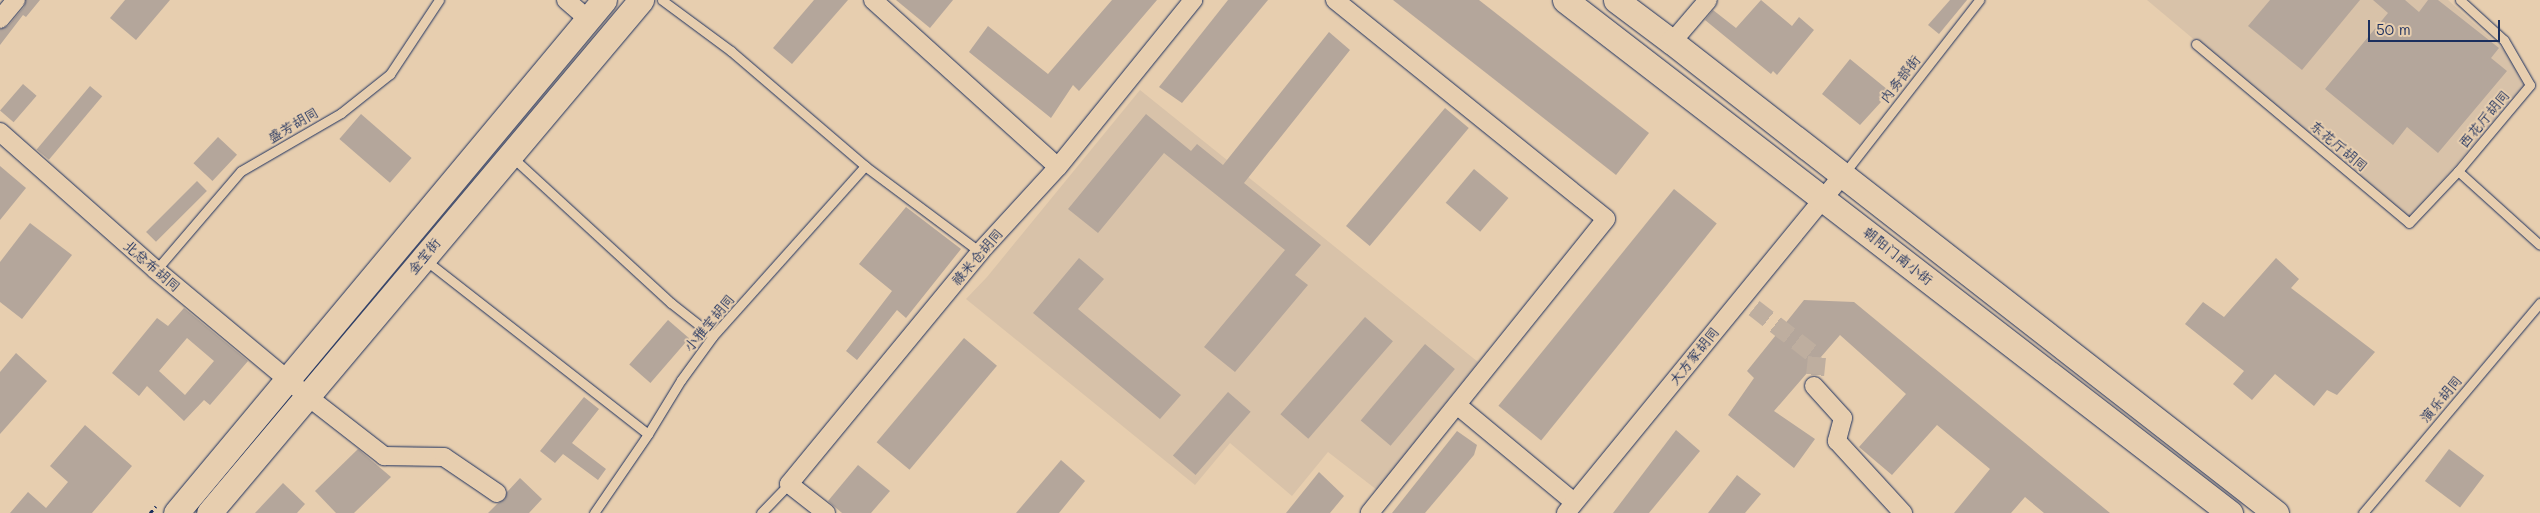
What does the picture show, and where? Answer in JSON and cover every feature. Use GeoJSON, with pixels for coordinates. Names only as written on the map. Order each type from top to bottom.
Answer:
{"type":"FeatureCollection","features":[{"type":"Feature","properties":{"kind":"main road","name":"金宝街"},"geometry":{"type":"LineString","coordinates":[[176,513],[604,0]]}},
{"type":"Feature","properties":{"kind":"main road","name":"金宝街"},"geometry":{"type":"LineString","coordinates":[[209,513],[509,154],[641,0]]}},
{"type":"Feature","properties":{"kind":"main road","name":"朝阳门南小街"},"geometry":{"type":"LineString","coordinates":[[1565,0],[2230,513]]}},
{"type":"Feature","properties":{"kind":"main road"},"geometry":{"type":"LineString","coordinates":[[1616,0],[2276,513]]}},
{"type":"Feature","properties":{"kind":"street"},"geometry":{"type":"LineString","coordinates":[[0,19],[16,0]]}},
{"type":"Feature","properties":{"kind":"street"},"geometry":{"type":"LineString","coordinates":[[566,0],[588,19]]}},
{"type":"Feature","properties":{"kind":"street"},"geometry":{"type":"LineString","coordinates":[[873,0],[1058,167]]}},
{"type":"Feature","properties":{"kind":"street","name":"禄米仓胡同"},"geometry":{"type":"LineString","coordinates":[[789,484],[980,252],[1058,167],[1193,0]]}},
{"type":"Feature","properties":{"kind":"street"},"geometry":{"type":"LineString","coordinates":[[1335,0],[1606,219],[1370,513]]}},
{"type":"Feature","properties":{"kind":"street"},"geometry":{"type":"LineString","coordinates":[[1672,42],[1708,0]]}},
{"type":"Feature","properties":{"kind":"street","name":"北总布胡同"},"geometry":{"type":"LineString","coordinates":[[0,132],[156,270],[287,380],[384,456],[444,457],[497,493]]}},
{"type":"Feature","properties":{"kind":"street","name":"大方家胡同"},"geometry":{"type":"LineString","coordinates":[[1570,507],[1748,303],[1822,198],[1842,175]]}},
{"type":"Feature","properties":{"kind":"street"},"geometry":{"type":"LineString","coordinates":[[1814,386],[1843,418],[1837,441],[1903,513]]}},
{"type":"Feature","properties":{"kind":"street"},"geometry":{"type":"LineString","coordinates":[[1457,405],[1570,507]]}},
{"type":"Feature","properties":{"kind":"street"},"geometry":{"type":"LineString","coordinates":[[789,484],[826,513]]}},
{"type":"Feature","properties":{"kind":"lane","name":"盛芳胡同"},"geometry":{"type":"LineString","coordinates":[[156,270],[241,171],[341,113],[390,74],[440,0]]}},
{"type":"Feature","properties":{"kind":"lane"},"geometry":{"type":"LineString","coordinates":[[662,0],[731,51],[865,166],[980,252]]}},
{"type":"Feature","properties":{"kind":"lane","name":"内务部街"},"geometry":{"type":"LineString","coordinates":[[1842,175],[1980,0]]}},
{"type":"Feature","properties":{"kind":"lane","name":"西花厅胡同"},"geometry":{"type":"LineString","coordinates":[[2458,171],[2530,85],[2504,40],[2460,0]]}},
{"type":"Feature","properties":{"kind":"lane","name":"东花厅胡同"},"geometry":{"type":"LineString","coordinates":[[2196,44],[2409,223],[2458,171]]}},
{"type":"Feature","properties":{"kind":"lane"},"geometry":{"type":"LineString","coordinates":[[509,154],[671,303],[713,336]]}},
{"type":"Feature","properties":{"kind":"lane","name":"小雅宝胡同"},"geometry":{"type":"LineString","coordinates":[[594,513],[648,434],[681,380],[713,336],[865,166]]}},
{"type":"Feature","properties":{"kind":"lane"},"geometry":{"type":"LineString","coordinates":[[2458,171],[2540,245]]}},
{"type":"Feature","properties":{"kind":"lane"},"geometry":{"type":"LineString","coordinates":[[423,257],[648,434]]}},
{"type":"Feature","properties":{"kind":"lane","name":"演乐胡同"},"geometry":{"type":"LineString","coordinates":[[2363,513],[2540,303]]}},
{"type":"Feature","properties":{"kind":"lane","name":"禄米仓胡同"},"geometry":{"type":"LineString","coordinates":[[761,513],[789,484]]}},
{"type":"Feature","properties":{"kind":"shaded area"},"geometry":{"type":"Polygon","coordinates":[[[2147,0],[2448,0],[2506,52],[2524,85],[2409,220],[2147,0]]]}},
{"type":"Feature","properties":{"kind":"shaded area"},"geometry":{"type":"Polygon","coordinates":[[[1140,90],[1478,362],[1377,490],[1328,452],[1292,496],[1230,443],[1195,485],[966,299],[987,277],[1140,90]]]}},
{"type":"Feature","properties":{"kind":"building"},"geometry":{"type":"Polygon","coordinates":[[[26,0],[40,0],[26,17],[23,15],[0,45],[0,29],[8,26],[24,7],[26,0]]]}},
{"type":"Feature","properties":{"kind":"building"},"geometry":{"type":"Polygon","coordinates":[[[125,0],[170,0],[136,40],[110,18],[125,0]]]}},
{"type":"Feature","properties":{"kind":"building"},"geometry":{"type":"Polygon","coordinates":[[[814,0],[848,0],[792,64],[773,48],[814,0]]]}},
{"type":"Feature","properties":{"kind":"building"},"geometry":{"type":"Polygon","coordinates":[[[896,0],[953,0],[930,28],[896,0]]]}},
{"type":"Feature","properties":{"kind":"building"},"geometry":{"type":"Polygon","coordinates":[[[1112,0],[1157,0],[1079,91],[1073,85],[1051,118],[969,52],[988,26],[1048,74],[1112,0]]]}},
{"type":"Feature","properties":{"kind":"building"},"geometry":{"type":"Polygon","coordinates":[[[1228,0],[1268,0],[1182,103],[1159,87],[1228,0]]]}},
{"type":"Feature","properties":{"kind":"building"},"geometry":{"type":"Polygon","coordinates":[[[1393,0],[1479,0],[1649,133],[1616,175],[1393,0]]]}},
{"type":"Feature","properties":{"kind":"building"},"geometry":{"type":"Polygon","coordinates":[[[1761,0],[1792,26],[1799,17],[1814,30],[1777,75],[1773,71],[1771,74],[1705,20],[1713,10],[1736,28],[1761,0]]]}},
{"type":"Feature","properties":{"kind":"building"},"geometry":{"type":"Polygon","coordinates":[[[1950,0],[1967,0],[1939,34],[1928,25],[1950,0]]]}},
{"type":"Feature","properties":{"kind":"building"},"geometry":{"type":"Polygon","coordinates":[[[2270,0],[2360,0],[2302,70],[2248,26],[2270,0]]]}},
{"type":"Feature","properties":{"kind":"building"},"geometry":{"type":"Polygon","coordinates":[[[2373,0],[2405,0],[2419,12],[2428,0],[2438,0],[2499,48],[2491,58],[2507,71],[2438,153],[2407,127],[2393,145],[2325,89],[2388,13],[2373,0]]]}},
{"type":"Feature","properties":{"kind":"building"},"geometry":{"type":"Polygon","coordinates":[[[1329,32],[1350,50],[1244,183],[1321,245],[1295,275],[1308,285],[1235,372],[1204,347],[1285,250],[1164,153],[1098,233],[1068,209],[1146,114],[1191,151],[1197,144],[1223,165],[1329,32]]]}},
{"type":"Feature","properties":{"kind":"building"},"geometry":{"type":"Polygon","coordinates":[[[1850,59],[1888,90],[1879,100],[1881,102],[1860,125],[1822,94],[1850,59]]]}},
{"type":"Feature","properties":{"kind":"building"},"geometry":{"type":"Polygon","coordinates":[[[23,84],[37,96],[14,122],[0,110],[23,84]]]}},
{"type":"Feature","properties":{"kind":"building"},"geometry":{"type":"Polygon","coordinates":[[[90,86],[102,96],[49,160],[37,150],[90,86]]]}},
{"type":"Feature","properties":{"kind":"building"},"geometry":{"type":"Polygon","coordinates":[[[1445,108],[1469,128],[1370,246],[1346,226],[1445,108]]]}},
{"type":"Feature","properties":{"kind":"building"},"geometry":{"type":"Polygon","coordinates":[[[361,114],[412,158],[390,183],[339,139],[361,114]]]}},
{"type":"Feature","properties":{"kind":"building"},"geometry":{"type":"Polygon","coordinates":[[[218,137],[237,155],[212,181],[193,163],[218,137]]]}},
{"type":"Feature","properties":{"kind":"building"},"geometry":{"type":"Polygon","coordinates":[[[0,166],[26,188],[0,220],[0,166]]]}},
{"type":"Feature","properties":{"kind":"building"},"geometry":{"type":"Polygon","coordinates":[[[1474,169],[1508,198],[1480,232],[1446,203],[1474,169]]]}},
{"type":"Feature","properties":{"kind":"building"},"geometry":{"type":"Polygon","coordinates":[[[197,181],[207,191],[156,242],[146,232],[197,181]]]}},
{"type":"Feature","properties":{"kind":"building"},"geometry":{"type":"Polygon","coordinates":[[[1674,189],[1717,224],[1541,440],[1498,406],[1674,189]]]}},
{"type":"Feature","properties":{"kind":"building"},"geometry":{"type":"Polygon","coordinates":[[[906,207],[961,249],[906,318],[897,310],[857,360],[846,351],[892,291],[859,264],[906,207]]]}},
{"type":"Feature","properties":{"kind":"building"},"geometry":{"type":"Polygon","coordinates":[[[30,223],[72,255],[22,319],[0,302],[0,262],[30,223]]]}},
{"type":"Feature","properties":{"kind":"building"},"geometry":{"type":"Polygon","coordinates":[[[1079,258],[1104,279],[1078,309],[1181,395],[1160,419],[1033,313],[1079,258]]]}},
{"type":"Feature","properties":{"kind":"building"},"geometry":{"type":"Polygon","coordinates":[[[2276,258],[2299,279],[2291,288],[2375,352],[2337,395],[2327,390],[2314,406],[2275,374],[2252,400],[2233,384],[2244,371],[2185,324],[2203,302],[2224,317],[2276,258]]]}},
{"type":"Feature","properties":{"kind":"building"},"geometry":{"type":"Polygon","coordinates":[[[1804,300],[1854,302],[2110,513],[2044,513],[2025,497],[2011,513],[1954,513],[1990,469],[1937,425],[1892,475],[1859,447],[1906,394],[1840,335],[1774,411],[1815,439],[1794,468],[1728,415],[1754,378],[1747,371],[1804,300]]]}},
{"type":"Feature","properties":{"kind":"building"},"geometry":{"type":"Polygon","coordinates":[[[184,308],[248,361],[210,405],[204,400],[184,421],[147,386],[139,396],[112,373],[157,318],[168,326],[184,308]],[[187,338],[159,371],[185,395],[214,361],[187,338]]]}},
{"type":"Feature","properties":{"kind":"building"},"geometry":{"type":"Polygon","coordinates":[[[1365,317],[1393,341],[1308,439],[1280,414],[1365,317]]]}},
{"type":"Feature","properties":{"kind":"building"},"geometry":{"type":"Polygon","coordinates":[[[668,320],[689,338],[650,383],[629,365],[668,320]]]}},
{"type":"Feature","properties":{"kind":"building"},"geometry":{"type":"Polygon","coordinates":[[[964,338],[997,366],[910,470],[877,442],[964,338]]]}},
{"type":"Feature","properties":{"kind":"building"},"geometry":{"type":"Polygon","coordinates":[[[1425,344],[1455,369],[1391,446],[1361,421],[1425,344]]]}},
{"type":"Feature","properties":{"kind":"building"},"geometry":{"type":"Polygon","coordinates":[[[16,353],[47,381],[0,434],[0,372],[16,353]]]}},
{"type":"Feature","properties":{"kind":"building"},"geometry":{"type":"Polygon","coordinates":[[[1228,392],[1251,412],[1196,475],[1173,455],[1228,392]]]}},
{"type":"Feature","properties":{"kind":"building"},"geometry":{"type":"Polygon","coordinates":[[[584,397],[599,409],[572,443],[606,469],[598,480],[563,454],[555,463],[540,451],[584,397]]]}},
{"type":"Feature","properties":{"kind":"building"},"geometry":{"type":"Polygon","coordinates":[[[85,425],[132,466],[92,513],[10,513],[28,492],[46,508],[68,482],[50,466],[85,425]]]}},
{"type":"Feature","properties":{"kind":"building"},"geometry":{"type":"Polygon","coordinates":[[[1676,430],[1700,451],[1649,513],[1613,513],[1676,430]]]}},
{"type":"Feature","properties":{"kind":"building"},"geometry":{"type":"Polygon","coordinates":[[[1457,431],[1477,445],[1474,455],[1425,513],[1392,513],[1457,431]]]}},
{"type":"Feature","properties":{"kind":"building"},"geometry":{"type":"Polygon","coordinates":[[[358,449],[391,477],[354,513],[336,513],[315,491],[358,449]]]}},
{"type":"Feature","properties":{"kind":"building"},"geometry":{"type":"Polygon","coordinates":[[[2449,449],[2484,475],[2460,507],[2425,481],[2449,449]]]}},
{"type":"Feature","properties":{"kind":"building"},"geometry":{"type":"Polygon","coordinates":[[[1061,460],[1085,481],[1059,513],[1016,513],[1061,460]]]}},
{"type":"Feature","properties":{"kind":"building"},"geometry":{"type":"Polygon","coordinates":[[[858,465],[890,491],[871,513],[842,513],[828,501],[858,465]]]}},
{"type":"Feature","properties":{"kind":"building"},"geometry":{"type":"Polygon","coordinates":[[[1319,472],[1344,496],[1330,513],[1286,513],[1319,472]]]}},
{"type":"Feature","properties":{"kind":"building"},"geometry":{"type":"Polygon","coordinates":[[[1737,475],[1761,494],[1745,513],[1708,513],[1737,475]]]}},
{"type":"Feature","properties":{"kind":"building"},"geometry":{"type":"Polygon","coordinates":[[[520,478],[542,499],[529,513],[488,513],[505,499],[507,492],[520,478]]]}},
{"type":"Feature","properties":{"kind":"building"},"geometry":{"type":"Polygon","coordinates":[[[283,483],[305,504],[297,513],[255,513],[283,483]]]}},
{"type":"Feature","properties":{"kind":"tunnel"},"geometry":{"type":"LineString","coordinates":[[1754,308],[1817,357],[1814,386]]}}]}
